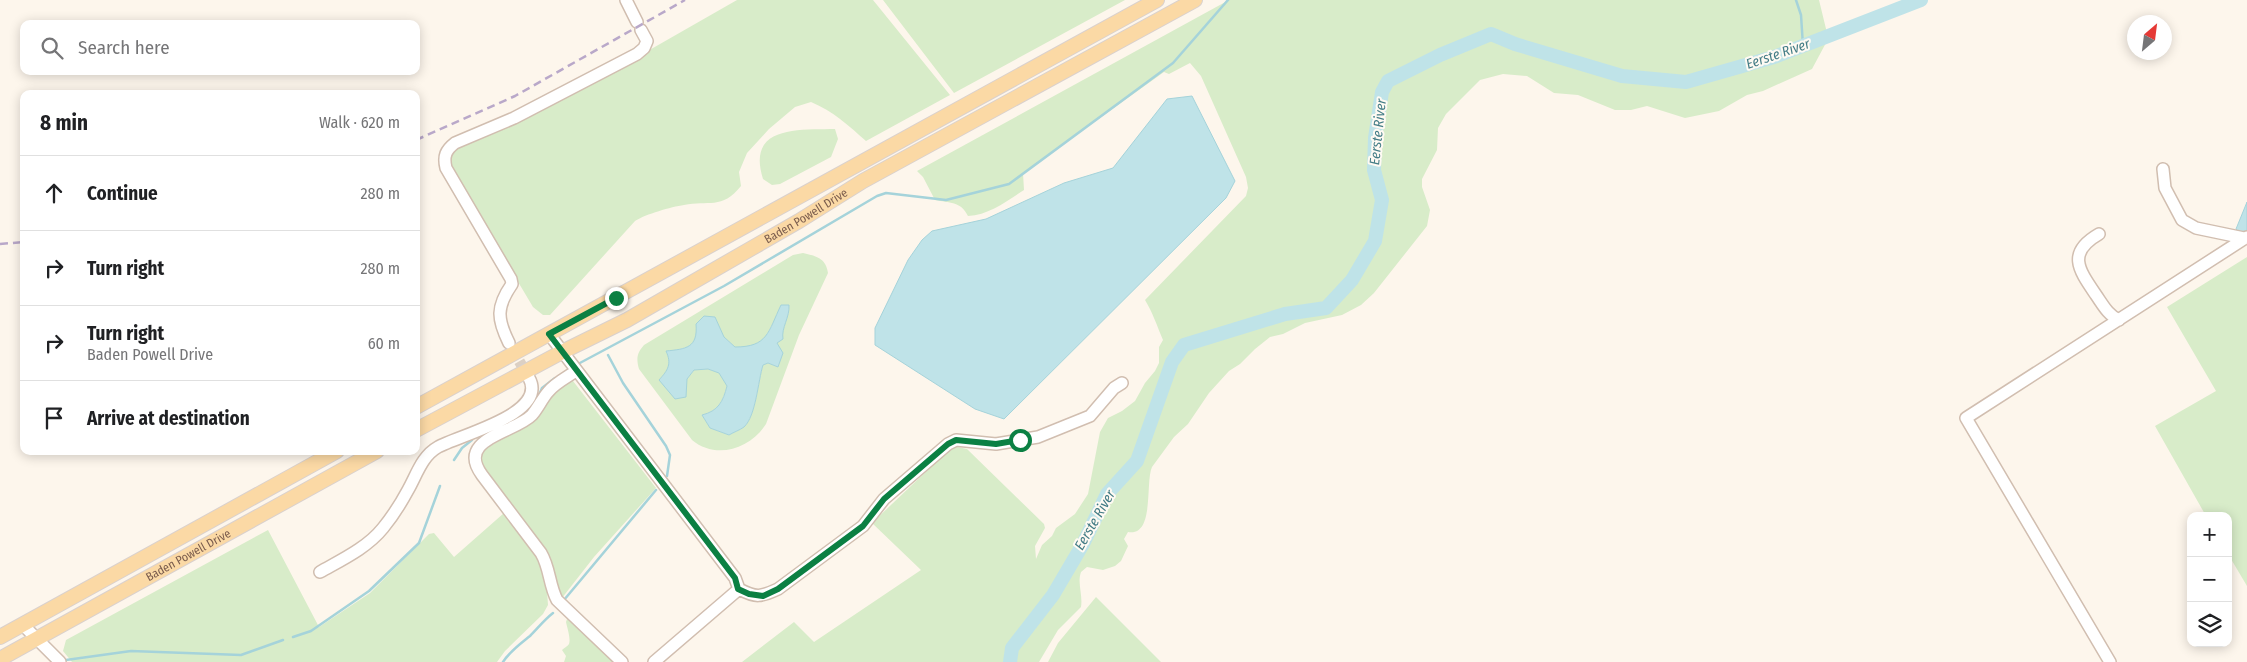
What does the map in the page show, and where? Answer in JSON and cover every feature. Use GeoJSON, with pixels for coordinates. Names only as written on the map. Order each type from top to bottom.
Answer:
{"type":"FeatureCollection","features":[{"type":"Feature","properties":{"kind":"main road","name":"Baden Powell Drive"},"geometry":{"type":"LineString","coordinates":[[420,406],[1157,0]]}},
{"type":"Feature","properties":{"kind":"main road","name":"Baden Powell Drive"},"geometry":{"type":"LineString","coordinates":[[420,428],[562,352],[627,320],[799,221],[863,181],[1195,0]]}},
{"type":"Feature","properties":{"kind":"main road","name":"Baden Powell Drive"},"geometry":{"type":"LineString","coordinates":[[0,637],[330,455]]}},
{"type":"Feature","properties":{"kind":"main road","name":"Baden Powell Drive"},"geometry":{"type":"LineString","coordinates":[[0,659],[370,455]]}},
{"type":"Feature","properties":{"kind":"street"},"geometry":{"type":"LineString","coordinates":[[509,343],[500,323],[500,307],[504,295],[512,284],[511,279],[446,168],[444,159],[448,149],[456,143],[514,118],[637,54],[644,48],[647,41],[626,0]]}},
{"type":"Feature","properties":{"kind":"street"},"geometry":{"type":"LineString","coordinates":[[2163,169],[2165,188],[2182,220],[2196,228],[2245,238]]}},
{"type":"Feature","properties":{"kind":"street"},"geometry":{"type":"LineString","coordinates":[[2098,234],[2089,240],[2080,251],[2078,259],[2080,270],[2108,312],[2119,320]]}},
{"type":"Feature","properties":{"kind":"street"},"geometry":{"type":"LineString","coordinates":[[2110,662],[1966,418],[2245,238]]}},
{"type":"Feature","properties":{"kind":"street"},"geometry":{"type":"LineString","coordinates":[[549,334],[735,578],[738,589]]}},
{"type":"Feature","properties":{"kind":"street"},"geometry":{"type":"LineString","coordinates":[[576,371],[548,391],[532,415],[523,422],[485,441],[477,449],[474,456],[478,470],[541,553],[547,564],[551,589],[557,600],[622,662]]}},
{"type":"Feature","properties":{"kind":"street"},"geometry":{"type":"LineString","coordinates":[[320,572],[352,554],[381,530],[408,491],[428,454],[438,447],[507,418],[522,407],[531,394],[532,384],[529,378]]}},
{"type":"Feature","properties":{"kind":"street"},"geometry":{"type":"LineString","coordinates":[[738,589],[749,594],[763,596],[778,589],[863,526],[884,499],[934,456],[956,440],[996,444],[1038,437],[1090,416],[1114,388],[1122,383]]}},
{"type":"Feature","properties":{"kind":"street"},"geometry":{"type":"LineString","coordinates":[[477,430],[475,441],[477,449]]}},
{"type":"Feature","properties":{"kind":"street"},"geometry":{"type":"LineString","coordinates":[[654,662],[738,589]]}},
{"type":"Feature","properties":{"kind":"street"},"geometry":{"type":"LineString","coordinates":[[23,625],[60,662]]}},
{"type":"Feature","properties":{"kind":"green space"},"geometry":{"type":"Polygon","coordinates":[[[737,0],[873,0],[950,95],[866,141],[840,119],[811,102],[795,107],[769,129],[747,153],[739,172],[741,186],[734,194],[714,203],[672,207],[635,221],[550,315],[543,315],[533,307],[448,164],[449,152],[639,56],[737,0]]]}},
{"type":"Feature","properties":{"kind":"green space"},"geometry":{"type":"Polygon","coordinates":[[[883,0],[1125,0],[954,93],[883,0]]]}},
{"type":"Feature","properties":{"kind":"green space"},"geometry":{"type":"Polygon","coordinates":[[[1229,0],[1819,0],[1827,33],[1827,41],[1812,69],[1763,91],[1747,95],[1719,111],[1685,118],[1647,106],[1631,110],[1615,110],[1578,95],[1554,93],[1527,76],[1503,74],[1480,80],[1446,114],[1438,128],[1437,150],[1422,179],[1422,187],[1430,210],[1427,226],[1374,293],[1361,305],[1342,315],[1305,323],[1283,334],[1270,337],[1240,364],[1229,371],[1209,393],[1188,424],[1174,437],[1152,467],[1146,518],[1142,526],[1136,531],[1128,532],[1124,539],[1128,546],[1121,561],[1115,566],[1103,570],[1087,567],[1081,572],[1081,607],[1058,630],[1039,662],[742,662],[794,622],[814,642],[921,570],[872,523],[953,446],[967,449],[1044,524],[1045,528],[1035,546],[1036,559],[1042,545],[1052,536],[1056,528],[1075,514],[1088,494],[1100,432],[1108,418],[1122,411],[1135,401],[1159,363],[1159,347],[1163,340],[1145,300],[1246,196],[1248,188],[1246,177],[1201,76],[1190,63],[1169,74],[1164,72],[1023,173],[1024,190],[998,207],[983,213],[968,216],[958,205],[935,200],[923,177],[917,171],[1229,0]]]}},
{"type":"Feature","properties":{"kind":"green space"},"geometry":{"type":"Polygon","coordinates":[[[835,129],[838,139],[831,157],[780,184],[772,185],[763,179],[760,161],[762,149],[769,140],[779,134],[792,131],[835,129]]]}},
{"type":"Feature","properties":{"kind":"green space"},"geometry":{"type":"Polygon","coordinates":[[[803,253],[820,258],[825,264],[828,273],[799,335],[766,424],[751,440],[732,449],[711,449],[701,446],[692,440],[639,369],[637,359],[639,353],[644,345],[793,255],[803,253]],[[789,312],[773,323],[765,338],[752,347],[735,347],[724,337],[697,336],[691,346],[680,349],[670,360],[668,370],[659,380],[687,379],[694,370],[708,369],[720,373],[727,386],[724,396],[716,408],[702,415],[710,428],[729,435],[744,427],[748,422],[754,407],[763,365],[768,363],[778,367],[780,359],[777,343],[789,312]]]}},
{"type":"Feature","properties":{"kind":"green space"},"geometry":{"type":"Polygon","coordinates":[[[2247,257],[2247,586],[2232,561],[2232,512],[2204,512],[2155,426],[2216,391],[2167,307],[2247,257]]]}},
{"type":"Feature","properties":{"kind":"green space"},"geometry":{"type":"Polygon","coordinates":[[[569,381],[573,381],[656,488],[594,557],[562,598],[555,584],[549,555],[479,466],[482,451],[519,429],[553,393],[569,381]]]}},
{"type":"Feature","properties":{"kind":"green space"},"geometry":{"type":"Polygon","coordinates":[[[504,513],[538,558],[547,591],[548,605],[543,614],[505,651],[497,662],[72,662],[63,651],[66,640],[268,530],[319,627],[370,593],[429,534],[434,533],[454,557],[504,513]]]}},
{"type":"Feature","properties":{"kind":"green space"},"geometry":{"type":"Polygon","coordinates":[[[1096,597],[1161,662],[1048,662],[1058,643],[1096,597]]]}},
{"type":"Feature","properties":{"kind":"green space"},"geometry":{"type":"Polygon","coordinates":[[[567,619],[593,638],[618,662],[564,662],[566,656],[562,650],[569,642],[567,619]]]}},
{"type":"Feature","properties":{"kind":"water"},"geometry":{"type":"Polygon","coordinates":[[[1192,96],[1235,181],[1226,198],[1004,419],[975,409],[875,345],[875,328],[908,260],[922,240],[932,231],[986,219],[1064,183],[1113,168],[1167,99],[1192,96]]]}},
{"type":"Feature","properties":{"kind":"water"},"geometry":{"type":"Polygon","coordinates":[[[2247,202],[2247,231],[2239,232],[2236,229],[2247,202]]]}},
{"type":"Feature","properties":{"kind":"water"},"geometry":{"type":"Polygon","coordinates":[[[781,305],[789,305],[783,339],[777,343],[783,353],[778,367],[768,363],[763,365],[751,415],[744,427],[729,435],[710,428],[702,415],[716,408],[724,397],[727,386],[719,373],[708,369],[694,370],[687,379],[686,397],[675,399],[659,380],[665,373],[669,363],[666,351],[685,348],[693,343],[696,324],[704,316],[715,317],[724,337],[735,347],[746,346],[761,341],[766,336],[781,305]]]}},
{"type":"Feature","properties":{"kind":"waterway"},"geometry":{"type":"LineString","coordinates":[[578,364],[724,286],[877,196],[886,193],[946,200],[1009,184],[1173,63],[1228,0]]}},
{"type":"Feature","properties":{"kind":"waterway"},"geometry":{"type":"LineString","coordinates":[[1796,0],[1801,15],[1803,46]]}},
{"type":"Feature","properties":{"kind":"waterway","name":"Eerste River"},"geometry":{"type":"LineString","coordinates":[[1010,662],[1012,648],[1053,595],[1083,544],[1107,494],[1137,461],[1172,362],[1184,345],[1285,314],[1326,308],[1352,280],[1375,241],[1382,200],[1374,170],[1375,138],[1382,92],[1388,81],[1440,55],[1491,34],[1515,44],[1622,76],[1686,82],[1774,57],[1921,0]]}},
{"type":"Feature","properties":{"kind":"waterway"},"geometry":{"type":"LineString","coordinates":[[608,355],[623,383],[666,446],[670,455],[667,476]]}},
{"type":"Feature","properties":{"kind":"waterway"},"geometry":{"type":"LineString","coordinates":[[537,400],[542,388],[555,378]]}},
{"type":"Feature","properties":{"kind":"waterway"},"geometry":{"type":"LineString","coordinates":[[479,436],[491,431]]}},
{"type":"Feature","properties":{"kind":"waterway"},"geometry":{"type":"LineString","coordinates":[[454,460],[462,448],[472,440]]}},
{"type":"Feature","properties":{"kind":"waterway"},"geometry":{"type":"LineString","coordinates":[[293,637],[311,631],[369,591],[419,543],[440,486]]}},
{"type":"Feature","properties":{"kind":"waterway"},"geometry":{"type":"LineString","coordinates":[[564,600],[656,490]]}},
{"type":"Feature","properties":{"kind":"waterway"},"geometry":{"type":"LineString","coordinates":[[503,662],[512,651],[553,613]]}},
{"type":"Feature","properties":{"kind":"waterway"},"geometry":{"type":"LineString","coordinates":[[66,660],[131,651],[241,655],[283,640]]}},
{"type":"Feature","properties":{"kind":"tunnel"},"geometry":{"type":"LineString","coordinates":[[511,347],[529,378]]}},
{"type":"Feature","properties":{"kind":"railway"},"geometry":{"type":"LineString","coordinates":[[420,138],[515,96],[685,0]]}},
{"type":"Feature","properties":{"kind":"railway"},"geometry":{"type":"LineString","coordinates":[[0,244],[20,242]]}},
{"type":"Feature","properties":{"kind":"route"},"geometry":{"type":"LineString","coordinates":[[616,298],[549,334],[735,578],[738,589],[749,594],[763,596],[778,589],[842,542],[863,526],[884,499],[948,444],[956,440],[996,444],[1020,440]]}}]}
